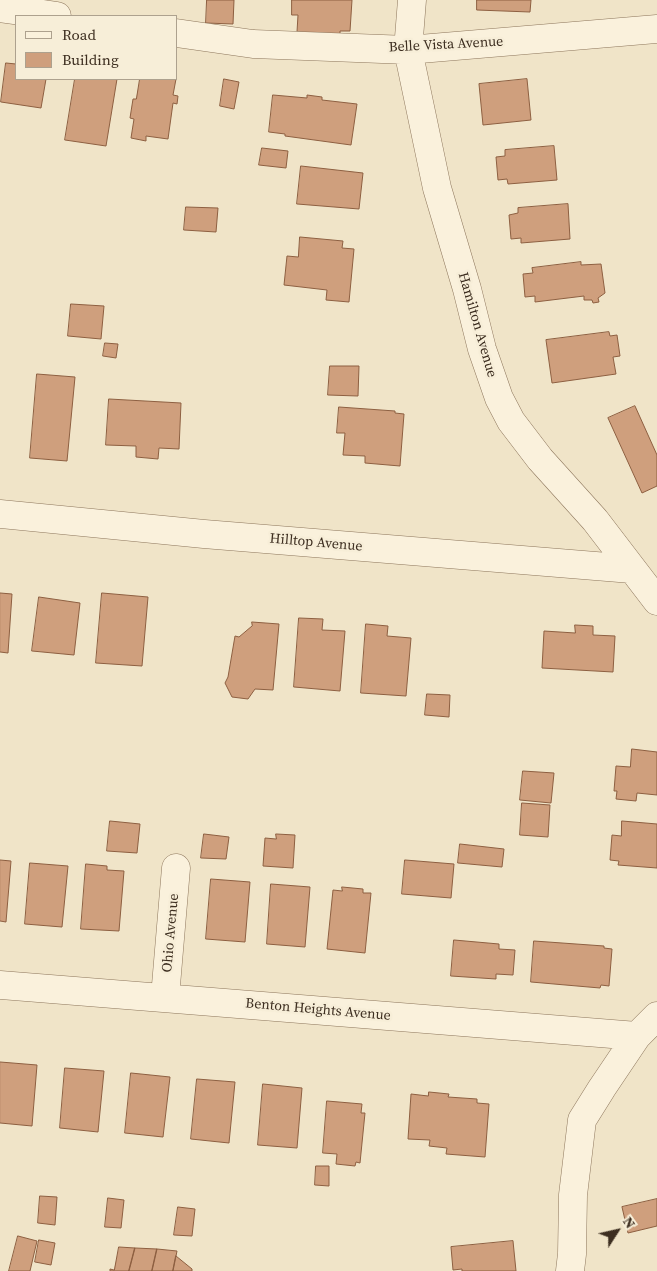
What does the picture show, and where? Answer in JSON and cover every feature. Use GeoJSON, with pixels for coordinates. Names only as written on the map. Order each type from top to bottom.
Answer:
{"type":"FeatureCollection","features":[{"type":"Feature","properties":{"kind":"street","name":"Hamilton Avenue"},"geometry":{"type":"LineString","coordinates":[[412,0],[408,50],[437,188],[467,289],[482,349],[499,398],[511,421],[540,459],[595,520],[657,601]]}},
{"type":"Feature","properties":{"kind":"street"},"geometry":{"type":"LineString","coordinates":[[0,8],[50,15]]}},
{"type":"Feature","properties":{"kind":"street","name":"Belle Vista Avenue"},"geometry":{"type":"LineString","coordinates":[[178,33],[253,44],[408,50],[657,29]]}},
{"type":"Feature","properties":{"kind":"street","name":"Hilltop Avenue"},"geometry":{"type":"LineString","coordinates":[[0,514],[204,534],[632,569]]}},
{"type":"Feature","properties":{"kind":"street","name":"Ohio Avenue"},"geometry":{"type":"LineString","coordinates":[[165,997],[176,868]]}},
{"type":"Feature","properties":{"kind":"street","name":"Benton Heights Avenue"},"geometry":{"type":"LineString","coordinates":[[0,985],[637,1036]]}},
{"type":"Feature","properties":{"kind":"street"},"geometry":{"type":"LineString","coordinates":[[570,1271],[573,1195],[582,1120],[637,1036],[657,1016]]}},
{"type":"Feature","properties":{"kind":"building"},"geometry":{"type":"Polygon","coordinates":[[[207,0],[234,0],[233,24],[206,23],[207,0]]]}},
{"type":"Feature","properties":{"kind":"building"},"geometry":{"type":"Polygon","coordinates":[[[292,0],[352,0],[350,31],[340,31],[340,35],[297,32],[298,15],[292,15],[292,0]]]}},
{"type":"Feature","properties":{"kind":"building"},"geometry":{"type":"Polygon","coordinates":[[[477,0],[531,0],[530,12],[477,10],[477,0]]]}},
{"type":"Feature","properties":{"kind":"building"},"geometry":{"type":"Polygon","coordinates":[[[6,63],[15,64],[15,80],[46,80],[41,108],[1,102],[6,63]]]}},
{"type":"Feature","properties":{"kind":"building"},"geometry":{"type":"Polygon","coordinates":[[[224,79],[239,82],[234,109],[220,106],[224,79]]]}},
{"type":"Feature","properties":{"kind":"building"},"geometry":{"type":"Polygon","coordinates":[[[527,79],[531,120],[483,125],[479,84],[527,79]]]}},
{"type":"Feature","properties":{"kind":"building"},"geometry":{"type":"Polygon","coordinates":[[[75,80],[117,80],[106,146],[65,140],[75,80]]]}},
{"type":"Feature","properties":{"kind":"building"},"geometry":{"type":"Polygon","coordinates":[[[140,80],[176,80],[173,95],[178,96],[177,104],[173,103],[168,139],[146,136],[146,141],[131,138],[134,119],[130,118],[133,99],[136,99],[140,80]]]}},
{"type":"Feature","properties":{"kind":"building"},"geometry":{"type":"Polygon","coordinates":[[[273,95],[307,98],[307,95],[322,97],[322,100],[357,104],[351,145],[269,132],[273,95]]]}},
{"type":"Feature","properties":{"kind":"building"},"geometry":{"type":"Polygon","coordinates":[[[554,146],[557,180],[508,184],[507,179],[498,180],[496,157],[505,156],[505,150],[554,146]]]}},
{"type":"Feature","properties":{"kind":"building"},"geometry":{"type":"Polygon","coordinates":[[[262,148],[288,151],[286,168],[259,165],[262,148]]]}},
{"type":"Feature","properties":{"kind":"building"},"geometry":{"type":"Polygon","coordinates":[[[301,166],[363,173],[359,209],[297,204],[301,166]]]}},
{"type":"Feature","properties":{"kind":"building"},"geometry":{"type":"Polygon","coordinates":[[[568,204],[570,239],[521,243],[521,238],[511,239],[509,215],[518,213],[518,208],[568,204]]]}},
{"type":"Feature","properties":{"kind":"building"},"geometry":{"type":"Polygon","coordinates":[[[186,207],[218,208],[216,232],[184,230],[186,207]]]}},
{"type":"Feature","properties":{"kind":"building"},"geometry":{"type":"Polygon","coordinates":[[[300,237],[343,241],[342,248],[354,249],[349,302],[326,300],[327,290],[284,285],[287,256],[298,257],[300,237]]]}},
{"type":"Feature","properties":{"kind":"building"},"geometry":{"type":"Polygon","coordinates":[[[581,262],[581,265],[601,264],[605,293],[598,298],[599,302],[593,303],[592,300],[584,300],[584,296],[535,302],[535,296],[525,297],[523,274],[533,273],[532,268],[581,262]]]}},
{"type":"Feature","properties":{"kind":"building"},"geometry":{"type":"Polygon","coordinates":[[[71,304],[104,306],[101,339],[68,336],[71,304]]]}},
{"type":"Feature","properties":{"kind":"building"},"geometry":{"type":"Polygon","coordinates":[[[609,332],[610,336],[617,335],[620,356],[613,357],[616,374],[552,383],[546,340],[609,332]]]}},
{"type":"Feature","properties":{"kind":"building"},"geometry":{"type":"Polygon","coordinates":[[[105,343],[118,344],[116,358],[103,356],[105,343]]]}},
{"type":"Feature","properties":{"kind":"building"},"geometry":{"type":"Polygon","coordinates":[[[330,366],[359,366],[358,396],[328,395],[330,366]]]}},
{"type":"Feature","properties":{"kind":"building"},"geometry":{"type":"Polygon","coordinates":[[[37,374],[75,377],[67,461],[30,458],[37,374]]]}},
{"type":"Feature","properties":{"kind":"building"},"geometry":{"type":"Polygon","coordinates":[[[109,399],[181,403],[179,449],[159,448],[158,459],[136,457],[136,446],[106,445],[109,399]]]}},
{"type":"Feature","properties":{"kind":"building"},"geometry":{"type":"Polygon","coordinates":[[[635,406],[657,455],[657,486],[642,493],[608,418],[635,406]]]}},
{"type":"Feature","properties":{"kind":"building"},"geometry":{"type":"Polygon","coordinates":[[[339,407],[395,411],[395,413],[404,414],[400,466],[365,463],[365,456],[343,455],[345,433],[337,433],[339,407]]]}},
{"type":"Feature","properties":{"kind":"building"},"geometry":{"type":"Polygon","coordinates":[[[0,593],[12,594],[8,653],[0,652],[0,593]]]}},
{"type":"Feature","properties":{"kind":"building"},"geometry":{"type":"Polygon","coordinates":[[[102,593],[148,597],[142,666],[96,663],[102,593]]]}},
{"type":"Feature","properties":{"kind":"building"},"geometry":{"type":"Polygon","coordinates":[[[39,597],[80,603],[74,655],[32,651],[39,597]]]}},
{"type":"Feature","properties":{"kind":"building"},"geometry":{"type":"Polygon","coordinates":[[[299,618],[323,619],[322,630],[345,631],[340,691],[294,687],[299,618]]]}},
{"type":"Feature","properties":{"kind":"building"},"geometry":{"type":"Polygon","coordinates":[[[252,622],[279,624],[273,690],[255,689],[248,699],[232,697],[225,683],[228,677],[235,636],[239,637],[252,626],[252,622]]]}},
{"type":"Feature","properties":{"kind":"building"},"geometry":{"type":"Polygon","coordinates":[[[366,624],[388,626],[387,636],[411,638],[406,696],[361,693],[366,624]]]}},
{"type":"Feature","properties":{"kind":"building"},"geometry":{"type":"Polygon","coordinates":[[[575,625],[593,626],[593,635],[615,636],[613,672],[542,668],[544,631],[575,633],[575,625]]]}},
{"type":"Feature","properties":{"kind":"building"},"geometry":{"type":"Polygon","coordinates":[[[427,694],[450,695],[449,717],[425,715],[427,694]]]}},
{"type":"Feature","properties":{"kind":"building"},"geometry":{"type":"Polygon","coordinates":[[[632,749],[657,752],[657,795],[637,793],[636,801],[616,799],[617,791],[614,791],[616,766],[630,767],[632,749]]]}},
{"type":"Feature","properties":{"kind":"building"},"geometry":{"type":"Polygon","coordinates":[[[523,771],[554,773],[551,803],[520,800],[523,771]]]}},
{"type":"Feature","properties":{"kind":"building"},"geometry":{"type":"Polygon","coordinates":[[[522,803],[550,805],[548,837],[520,835],[522,803]]]}},
{"type":"Feature","properties":{"kind":"building"},"geometry":{"type":"Polygon","coordinates":[[[110,821],[140,824],[137,853],[107,851],[110,821]]]}},
{"type":"Feature","properties":{"kind":"building"},"geometry":{"type":"Polygon","coordinates":[[[622,821],[657,824],[657,868],[618,865],[619,861],[610,860],[612,835],[621,836],[622,821]]]}},
{"type":"Feature","properties":{"kind":"building"},"geometry":{"type":"Polygon","coordinates":[[[204,834],[229,837],[226,859],[201,858],[204,834]]]}},
{"type":"Feature","properties":{"kind":"building"},"geometry":{"type":"Polygon","coordinates":[[[276,834],[295,835],[293,868],[263,866],[265,838],[276,839],[276,834]]]}},
{"type":"Feature","properties":{"kind":"building"},"geometry":{"type":"Polygon","coordinates":[[[460,844],[504,849],[502,867],[458,863],[460,844]]]}},
{"type":"Feature","properties":{"kind":"building"},"geometry":{"type":"Polygon","coordinates":[[[0,860],[11,861],[6,922],[0,921],[0,860]]]}},
{"type":"Feature","properties":{"kind":"building"},"geometry":{"type":"Polygon","coordinates":[[[405,860],[454,864],[451,898],[402,894],[405,860]]]}},
{"type":"Feature","properties":{"kind":"building"},"geometry":{"type":"Polygon","coordinates":[[[30,863],[68,866],[62,927],[25,924],[30,863]]]}},
{"type":"Feature","properties":{"kind":"building"},"geometry":{"type":"Polygon","coordinates":[[[86,864],[107,866],[107,870],[124,871],[119,931],[81,929],[86,864]]]}},
{"type":"Feature","properties":{"kind":"building"},"geometry":{"type":"Polygon","coordinates":[[[211,879],[250,882],[245,942],[206,939],[211,879]]]}},
{"type":"Feature","properties":{"kind":"building"},"geometry":{"type":"Polygon","coordinates":[[[271,884],[310,887],[305,947],[267,944],[271,884]]]}},
{"type":"Feature","properties":{"kind":"building"},"geometry":{"type":"Polygon","coordinates":[[[342,887],[363,889],[363,893],[371,893],[365,953],[327,949],[333,890],[342,891],[342,887]]]}},
{"type":"Feature","properties":{"kind":"building"},"geometry":{"type":"Polygon","coordinates":[[[454,940],[499,944],[499,949],[515,950],[513,975],[496,974],[496,979],[451,976],[454,940]]]}},
{"type":"Feature","properties":{"kind":"building"},"geometry":{"type":"Polygon","coordinates":[[[534,941],[604,946],[604,948],[612,949],[609,986],[601,985],[600,988],[531,982],[534,941]]]}},
{"type":"Feature","properties":{"kind":"building"},"geometry":{"type":"Polygon","coordinates":[[[0,1062],[37,1065],[32,1126],[0,1123],[0,1062]]]}},
{"type":"Feature","properties":{"kind":"building"},"geometry":{"type":"Polygon","coordinates":[[[65,1068],[104,1071],[98,1132],[60,1128],[65,1068]]]}},
{"type":"Feature","properties":{"kind":"building"},"geometry":{"type":"Polygon","coordinates":[[[131,1073],[170,1077],[163,1137],[125,1133],[131,1073]]]}},
{"type":"Feature","properties":{"kind":"building"},"geometry":{"type":"Polygon","coordinates":[[[197,1079],[235,1082],[229,1143],[191,1139],[197,1079]]]}},
{"type":"Feature","properties":{"kind":"building"},"geometry":{"type":"Polygon","coordinates":[[[263,1084],[302,1088],[297,1148],[258,1145],[263,1084]]]}},
{"type":"Feature","properties":{"kind":"building"},"geometry":{"type":"Polygon","coordinates":[[[429,1092],[449,1094],[448,1097],[477,1099],[477,1103],[489,1104],[485,1157],[446,1154],[447,1148],[429,1146],[430,1140],[408,1139],[411,1094],[428,1096],[429,1092]]]}},
{"type":"Feature","properties":{"kind":"building"},"geometry":{"type":"Polygon","coordinates":[[[327,1101],[362,1104],[361,1113],[365,1113],[360,1163],[356,1162],[355,1166],[336,1164],[337,1154],[323,1153],[327,1101]]]}},
{"type":"Feature","properties":{"kind":"building"},"geometry":{"type":"Polygon","coordinates":[[[316,1166],[329,1166],[329,1186],[315,1185],[316,1166]]]}},
{"type":"Feature","properties":{"kind":"building"},"geometry":{"type":"Polygon","coordinates":[[[40,1196],[57,1197],[55,1225],[38,1223],[40,1196]]]}},
{"type":"Feature","properties":{"kind":"building"},"geometry":{"type":"Polygon","coordinates":[[[108,1198],[124,1200],[121,1228],[105,1227],[108,1198]]]}},
{"type":"Feature","properties":{"kind":"building"},"geometry":{"type":"Polygon","coordinates":[[[657,1199],[657,1226],[628,1233],[622,1207],[657,1199]]]}},
{"type":"Feature","properties":{"kind":"building"},"geometry":{"type":"Polygon","coordinates":[[[178,1207],[195,1209],[192,1236],[174,1235],[178,1207]]]}},
{"type":"Feature","properties":{"kind":"building"},"geometry":{"type":"Polygon","coordinates":[[[18,1236],[37,1241],[30,1271],[9,1271],[18,1236]]]}},
{"type":"Feature","properties":{"kind":"building"},"geometry":{"type":"Polygon","coordinates":[[[39,1240],[55,1243],[51,1265],[35,1262],[39,1240]]]}},
{"type":"Feature","properties":{"kind":"building"},"geometry":{"type":"Polygon","coordinates":[[[513,1241],[516,1271],[453,1270],[451,1247],[513,1241]]]}},
{"type":"Feature","properties":{"kind":"building"},"geometry":{"type":"Polygon","coordinates":[[[119,1247],[135,1248],[129,1271],[110,1271],[110,1269],[114,1270],[119,1247]]]}},
{"type":"Feature","properties":{"kind":"building"},"geometry":{"type":"Polygon","coordinates":[[[135,1248],[157,1249],[152,1271],[129,1271],[135,1248]]]}},
{"type":"Feature","properties":{"kind":"building"},"geometry":{"type":"Polygon","coordinates":[[[157,1249],[177,1251],[173,1271],[152,1271],[157,1249]]]}},
{"type":"Feature","properties":{"kind":"building"},"geometry":{"type":"Polygon","coordinates":[[[176,1256],[192,1269],[192,1271],[173,1271],[176,1256]]]}}]}
